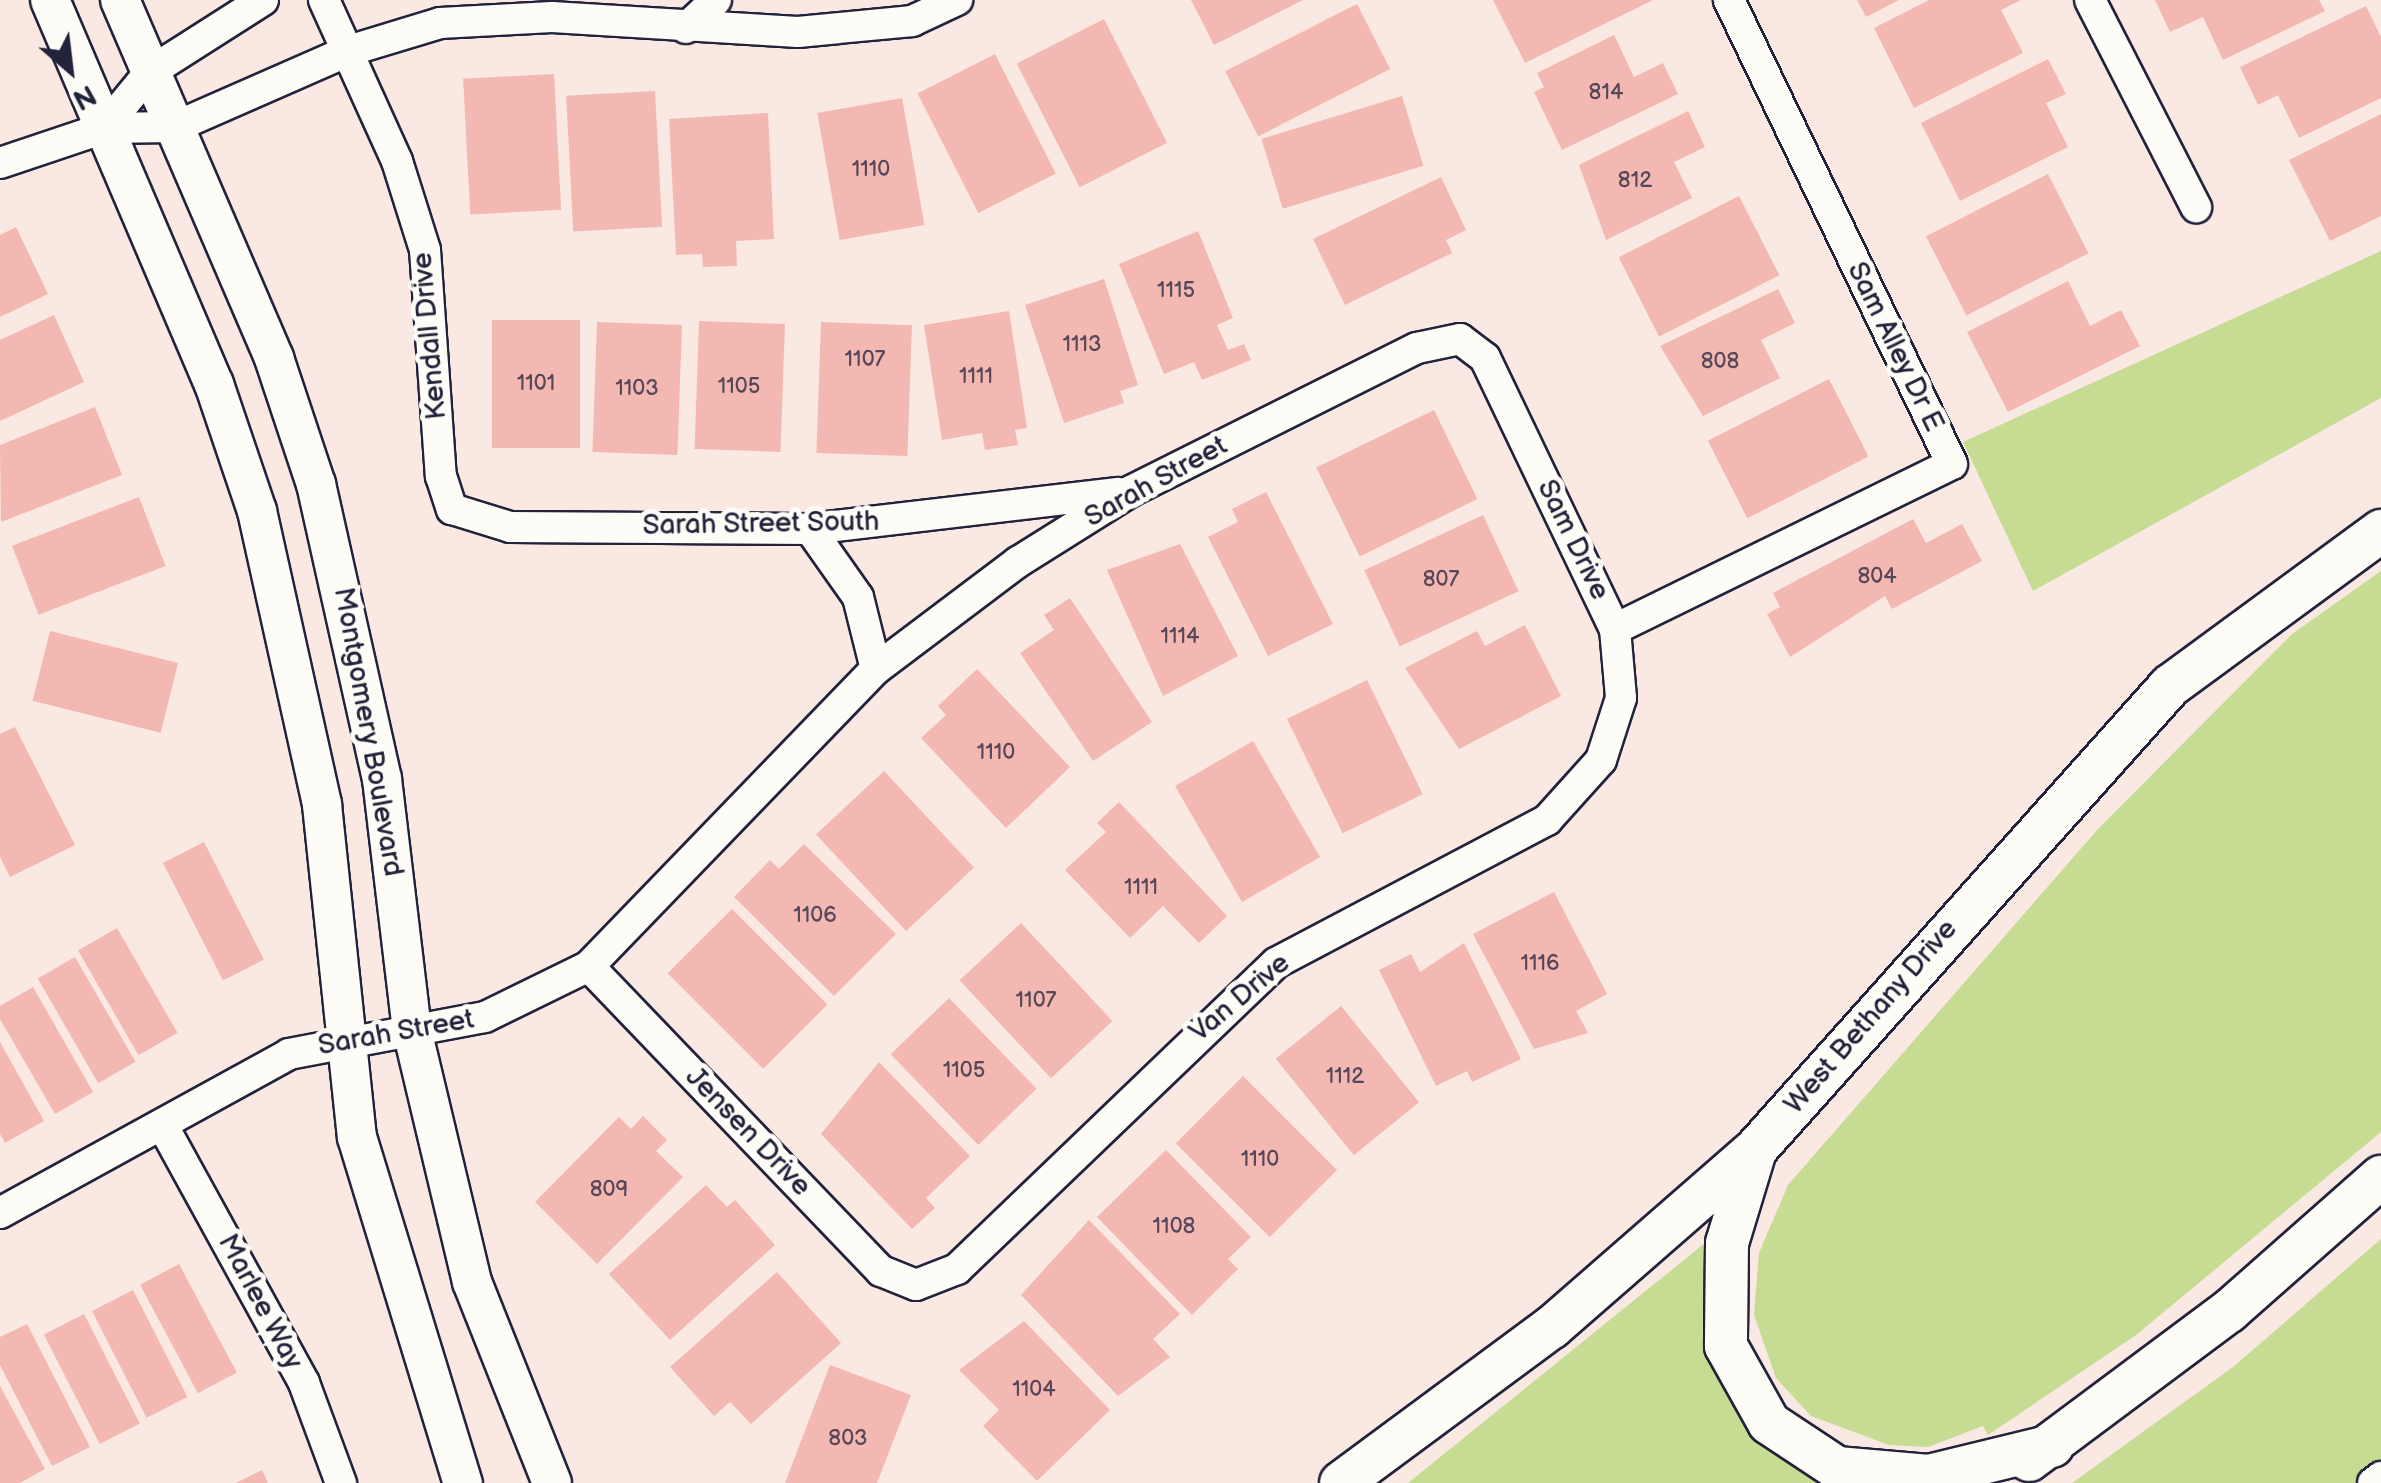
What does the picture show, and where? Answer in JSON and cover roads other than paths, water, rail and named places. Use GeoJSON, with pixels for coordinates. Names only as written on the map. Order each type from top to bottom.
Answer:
{"type":"FeatureCollection","features":[{"type":"Feature","properties":{"kind":"main road","name":"West Bethany Drive"},"geometry":{"type":"LineString","coordinates":[[1341,1483],[1552,1327],[1755,1150],[2170,686],[2381,530]]}},
{"type":"Feature","properties":{"kind":"main road"},"geometry":{"type":"LineString","coordinates":[[1755,1150],[1727,1243],[1726,1346],[1770,1423],[1837,1468],[1929,1476],[2052,1446]]}},
{"type":"Feature","properties":{"kind":"main road"},"geometry":{"type":"LineString","coordinates":[[1990,1483],[2052,1446],[2229,1311],[2381,1177]]}},
{"type":"Feature","properties":{"kind":"street","name":"Montgomery Boulevard"},"geometry":{"type":"LineString","coordinates":[[50,0],[214,384],[257,511],[322,805],[358,1137],[462,1483]]}},
{"type":"Feature","properties":{"kind":"street","name":"Montgomery Boulevard"},"geometry":{"type":"LineString","coordinates":[[120,0],[175,127],[316,484],[382,779],[412,1030],[472,1282],[552,1483]]}},
{"type":"Feature","properties":{"kind":"street"},"geometry":{"type":"LineString","coordinates":[[104,128],[150,72],[263,0]]}},
{"type":"Feature","properties":{"kind":"street","name":"Kendall Drive"},"geometry":{"type":"LineString","coordinates":[[324,0],[348,51],[425,250],[441,476],[452,510]]}},
{"type":"Feature","properties":{"kind":"street"},"geometry":{"type":"LineString","coordinates":[[686,28],[716,0]]}},
{"type":"Feature","properties":{"kind":"street","name":"Sam Alley Dr E"},"geometry":{"type":"LineString","coordinates":[[1615,629],[1952,464],[1729,0]]}},
{"type":"Feature","properties":{"kind":"street"},"geometry":{"type":"LineString","coordinates":[[2090,0],[2196,208]]}},
{"type":"Feature","properties":{"kind":"street"},"geometry":{"type":"LineString","coordinates":[[0,163],[104,128],[175,127],[348,51],[440,23],[552,16],[686,28],[798,32],[934,4]]}},
{"type":"Feature","properties":{"kind":"street","name":"Sam Drive"},"geometry":{"type":"LineString","coordinates":[[1460,339],[1485,358],[1615,629],[1620,698],[1601,760]]}},
{"type":"Feature","properties":{"kind":"street","name":"Sarah Street"},"geometry":{"type":"LineString","coordinates":[[0,1213],[164,1128],[238,1078],[346,1038],[485,1018],[589,966],[876,669],[1130,491],[1417,348],[1460,339]]}},
{"type":"Feature","properties":{"kind":"street","name":"Sarah Street South"},"geometry":{"type":"LineString","coordinates":[[452,510],[510,526],[810,529],[1130,491]]}},
{"type":"Feature","properties":{"kind":"street"},"geometry":{"type":"LineString","coordinates":[[810,529],[858,597],[876,669]]}},
{"type":"Feature","properties":{"kind":"street","name":"Van Drive"},"geometry":{"type":"LineString","coordinates":[[916,1285],[957,1269],[1276,963],[1547,820],[1601,760]]}},
{"type":"Feature","properties":{"kind":"street","name":"Jensen Drive"},"geometry":{"type":"LineString","coordinates":[[589,966],[881,1271],[916,1285]]}},
{"type":"Feature","properties":{"kind":"street","name":"Marlee Way"},"geometry":{"type":"LineString","coordinates":[[164,1128],[304,1383],[341,1483]]}},
{"type":"Feature","properties":{"kind":"street"},"geometry":{"type":"LineString","coordinates":[[2374,1483],[2381,1477]]}}]}
